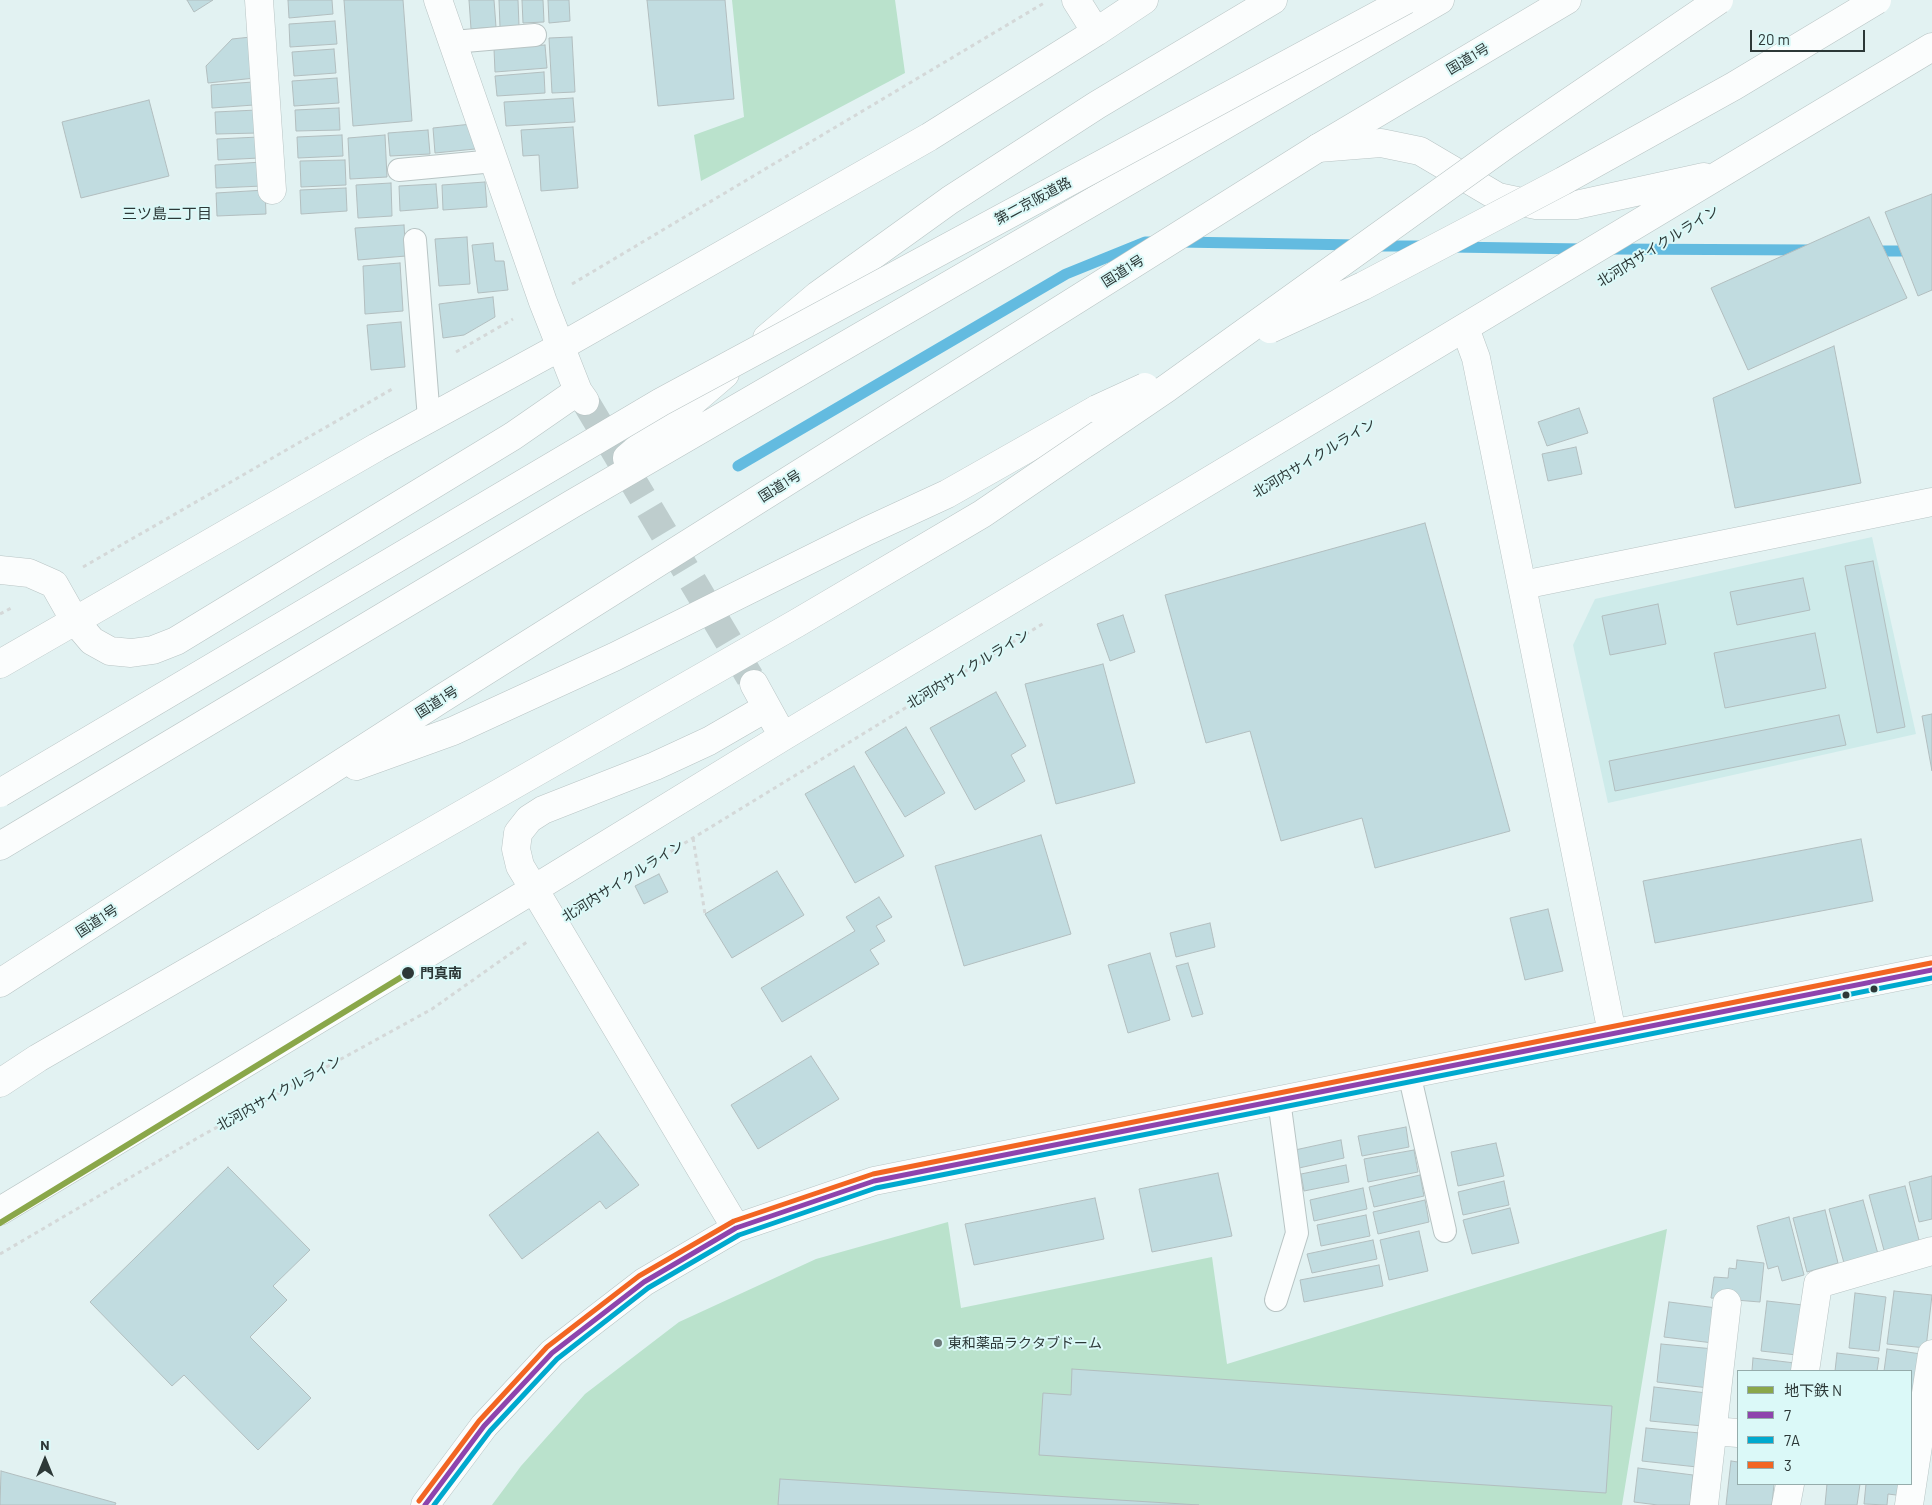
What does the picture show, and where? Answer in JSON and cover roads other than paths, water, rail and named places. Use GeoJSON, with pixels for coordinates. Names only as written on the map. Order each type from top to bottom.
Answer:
{"type":"FeatureCollection","features":[{"type":"Feature","properties":{"kind":"main road"},"geometry":{"type":"LineString","coordinates":[[259,0],[272,190]]}},
{"type":"Feature","properties":{"kind":"main road"},"geometry":{"type":"LineString","coordinates":[[0,570],[29,573],[54,584],[75,621],[92,641],[110,652],[131,653],[153,650],[176,641],[581,396],[560,347],[438,0]]}},
{"type":"Feature","properties":{"kind":"main road"},"geometry":{"type":"LineString","coordinates":[[1076,0],[1096,32]]}},
{"type":"Feature","properties":{"kind":"main road"},"geometry":{"type":"LineString","coordinates":[[0,664],[928,137],[1144,0]]}},
{"type":"Feature","properties":{"kind":"main road"},"geometry":{"type":"LineString","coordinates":[[572,504],[818,295],[950,200],[1097,105],[1274,0]]}},
{"type":"Feature","properties":{"kind":"main road","name":"第二京阪道路"},"geometry":{"type":"LineString","coordinates":[[232,657],[661,402],[1406,0]]}},
{"type":"Feature","properties":{"kind":"main road"},"geometry":{"type":"LineString","coordinates":[[0,846],[572,504],[1440,0]]}},
{"type":"Feature","properties":{"kind":"main road","name":"国道1号"},"geometry":{"type":"LineString","coordinates":[[0,983],[308,784],[1318,148],[1567,0]]}},
{"type":"Feature","properties":{"kind":"main road"},"geometry":{"type":"LineString","coordinates":[[0,1082],[38,1058],[780,633],[982,514],[1167,388],[1507,144],[1719,0]]}},
{"type":"Feature","properties":{"kind":"main road"},"geometry":{"type":"LineString","coordinates":[[308,784],[453,730],[614,657],[867,531],[947,494],[1097,409],[1363,286],[1563,181],[1734,86],[1877,0]]}},
{"type":"Feature","properties":{"kind":"main road"},"geometry":{"type":"LineString","coordinates":[[0,1211],[784,736],[1932,47]]}},
{"type":"Feature","properties":{"kind":"main road"},"geometry":{"type":"LineString","coordinates":[[1318,148],[1381,143],[1420,151],[1498,197],[1536,205],[1576,205],[1722,174]]}},
{"type":"Feature","properties":{"kind":"main road"},"geometry":{"type":"LineString","coordinates":[[1465,328],[1476,358],[1612,1033]]}},
{"type":"Feature","properties":{"kind":"main road"},"geometry":{"type":"LineString","coordinates":[[1523,585],[1932,502]]}},
{"type":"Feature","properties":{"kind":"main road"},"geometry":{"type":"LineString","coordinates":[[0,778],[232,657]]}},
{"type":"Feature","properties":{"kind":"main road"},"geometry":{"type":"LineString","coordinates":[[0,793],[232,657]]}},
{"type":"Feature","properties":{"kind":"main road"},"geometry":{"type":"LineString","coordinates":[[736,1228],[520,866],[516,849],[518,833],[529,819],[543,810],[647,769],[709,741],[760,696],[784,736]]}},
{"type":"Feature","properties":{"kind":"main road"},"geometry":{"type":"LineString","coordinates":[[425,1505],[484,1426],[552,1353],[644,1282],[736,1228],[874,1181],[1932,970]]}},
{"type":"Feature","properties":{"kind":"main road"},"geometry":{"type":"LineString","coordinates":[[1806,1370],[1818,1284],[1932,1251]]}},
{"type":"Feature","properties":{"kind":"main road"},"geometry":{"type":"LineString","coordinates":[[1704,1505],[1725,1432],[1727,1303]]}},
{"type":"Feature","properties":{"kind":"main road"},"geometry":{"type":"LineString","coordinates":[[1909,1505],[1932,1354]]}},
{"type":"Feature","properties":{"kind":"main road"},"geometry":{"type":"LineString","coordinates":[[1786,1505],[1790,1485]]}},
{"type":"Feature","properties":{"kind":"lane"},"geometry":{"type":"LineString","coordinates":[[453,42],[536,35]]}},
{"type":"Feature","properties":{"kind":"lane"},"geometry":{"type":"LineString","coordinates":[[399,170],[494,161]]}},
{"type":"Feature","properties":{"kind":"lane"},"geometry":{"type":"LineString","coordinates":[[416,240],[429,419]]}},
{"type":"Feature","properties":{"kind":"lane"},"geometry":{"type":"LineString","coordinates":[[1410,1073],[1445,1231]]}},
{"type":"Feature","properties":{"kind":"lane"},"geometry":{"type":"LineString","coordinates":[[1276,1300],[1297,1233],[1280,1100]]}},
{"type":"Feature","properties":{"kind":"waterway"},"geometry":{"type":"LineString","coordinates":[[738,466],[1066,274],[1145,242],[1153,242]]}},
{"type":"Feature","properties":{"kind":"waterway"},"geometry":{"type":"LineString","coordinates":[[1179,242],[1358,245]]}},
{"type":"Feature","properties":{"kind":"waterway"},"geometry":{"type":"LineString","coordinates":[[1374,246],[1423,246]]}},
{"type":"Feature","properties":{"kind":"waterway"},"geometry":{"type":"LineString","coordinates":[[1451,247],[1583,249]]}},
{"type":"Feature","properties":{"kind":"waterway"},"geometry":{"type":"LineString","coordinates":[[1609,249],[1810,250]]}},
{"type":"Feature","properties":{"kind":"waterway"},"geometry":{"type":"LineString","coordinates":[[1871,251],[1932,251]]}},
{"type":"Feature","properties":{"kind":"tunnel"},"geometry":{"type":"LineString","coordinates":[[585,401],[754,684]]}},
{"type":"Feature","properties":{"kind":"metro line","name":"N"},"geometry":{"type":"LineString","coordinates":[[0,1223],[408,973]]}},
{"type":"Feature","properties":{"kind":"place","name":"門真南"},"geometry":{"type":"Point","coordinates":[408,973]}},
{"type":"Feature","properties":{"kind":"place","name":"東和薬品ラクタブドーム"},"geometry":{"type":"Point","coordinates":[938,1343]}},
{"type":"Feature","properties":{"kind":"district","name":"三ツ島二丁目"},"geometry":{"type":"Point","coordinates":[167,214]}}]}
